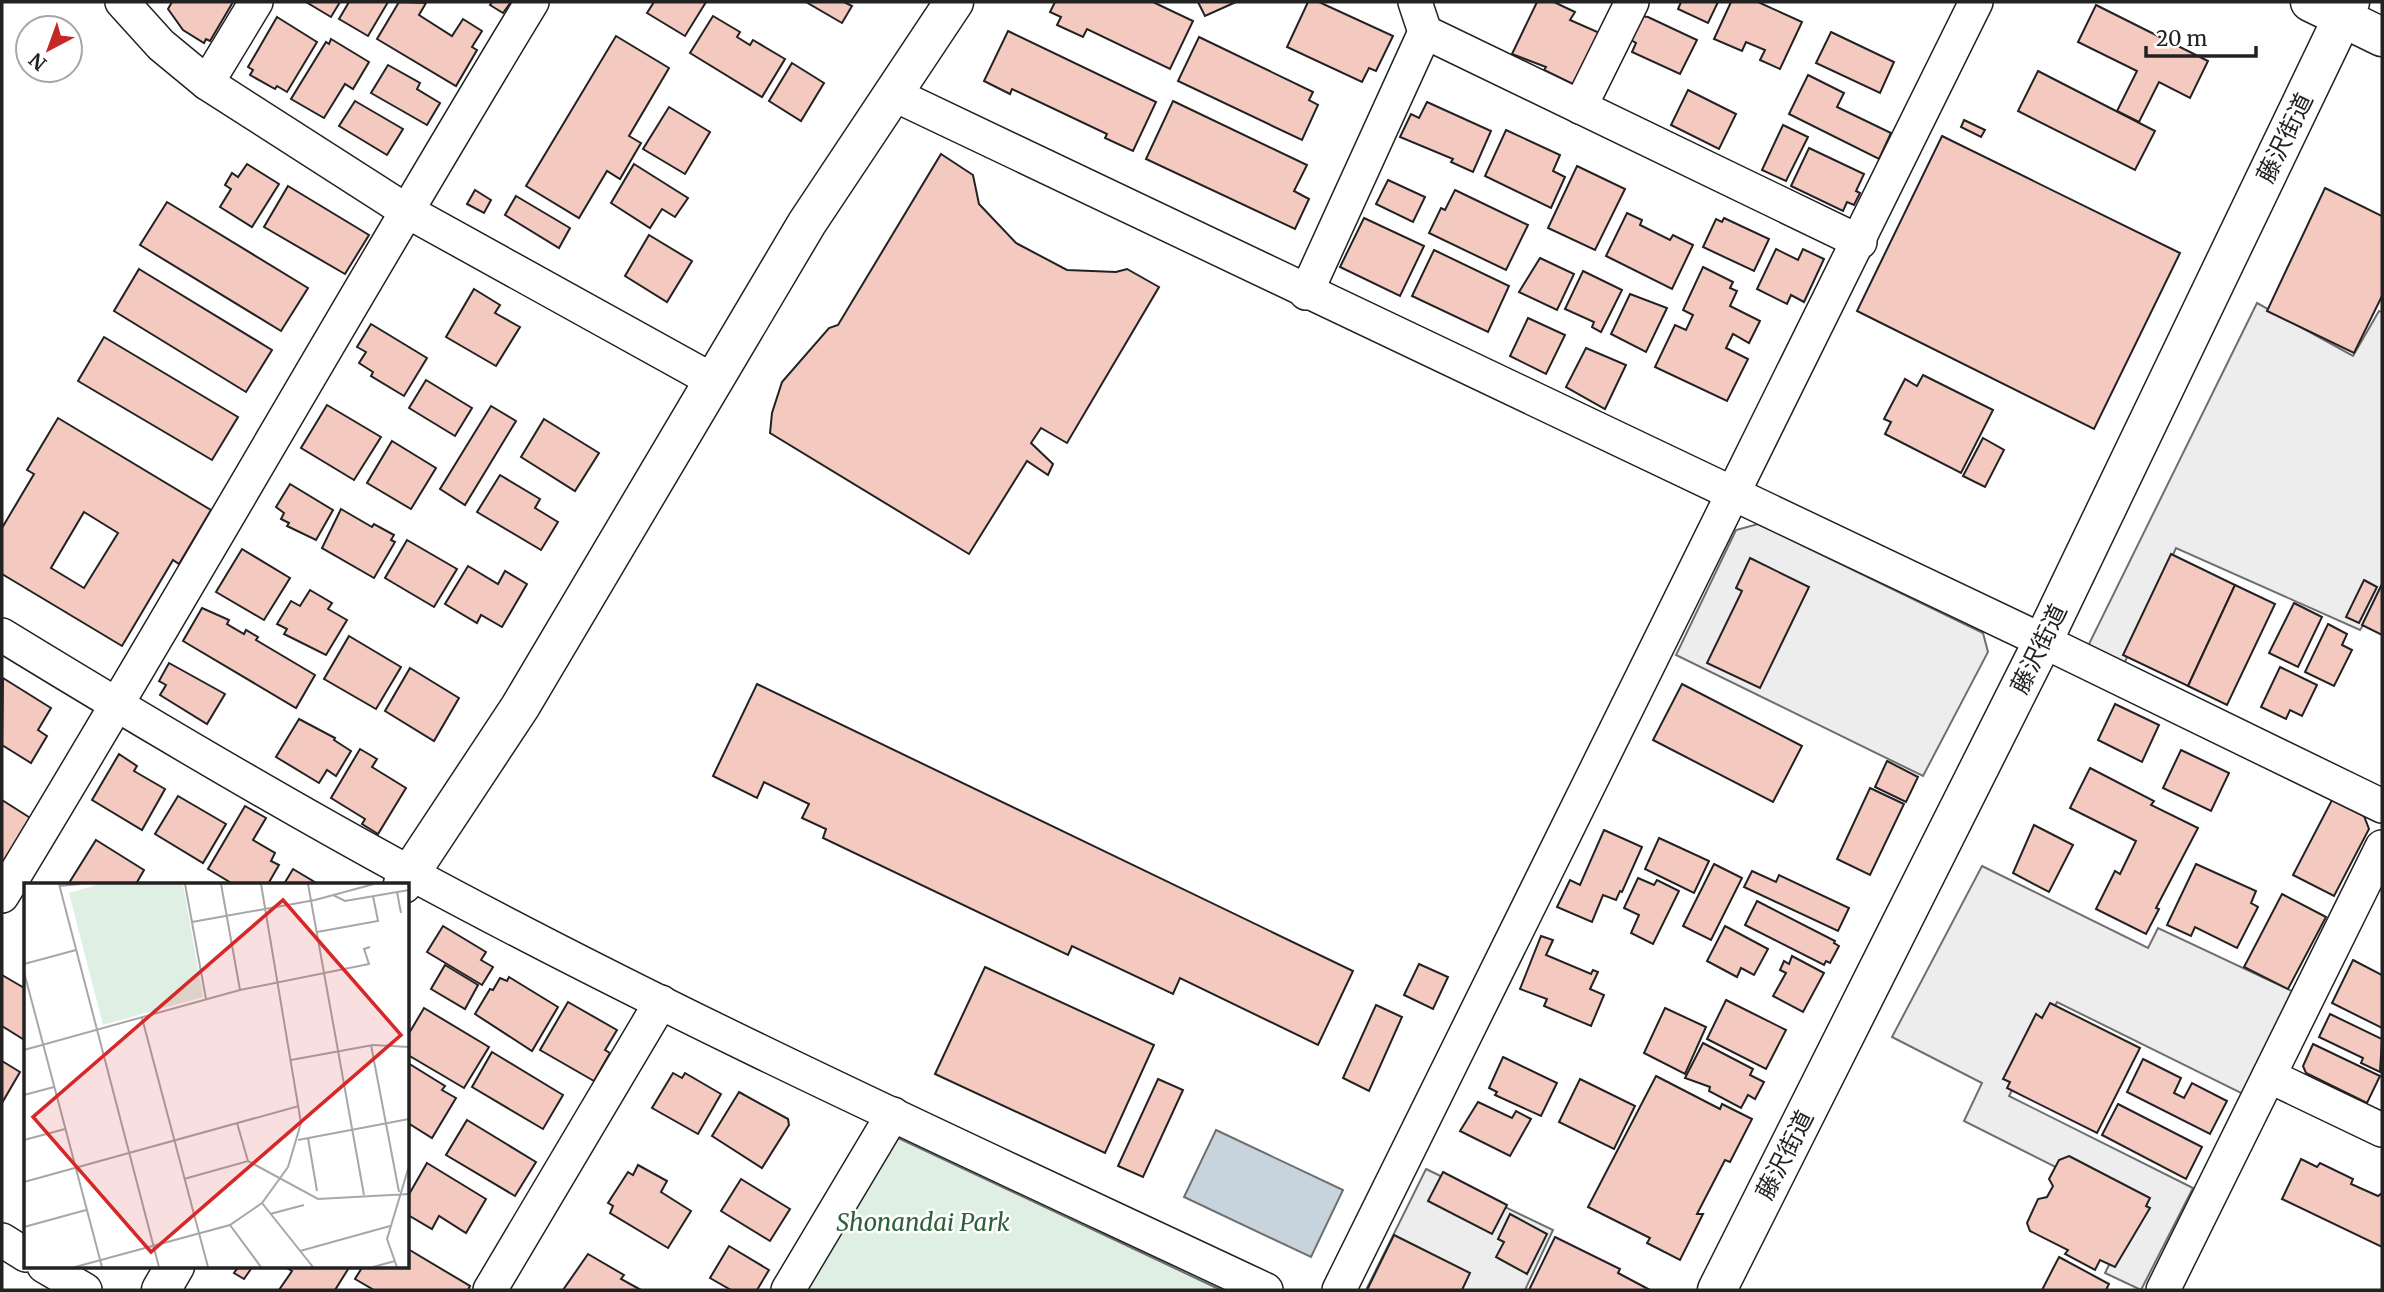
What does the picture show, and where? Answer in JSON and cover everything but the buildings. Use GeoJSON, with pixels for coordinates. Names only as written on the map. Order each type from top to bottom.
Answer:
{"type":"FeatureCollection","features":[{"type":"Feature","properties":{"kind":"main road"},"geometry":{"type":"LineString","coordinates":[[406,879],[520,707],[807,223],[954,2]]}},
{"type":"Feature","properties":{"kind":"main road"},"geometry":{"type":"LineString","coordinates":[[2334,7],[2382,37]]}},
{"type":"Feature","properties":{"kind":"main road","name":"藤沢街道"},"geometry":{"type":"LineString","coordinates":[[1717,1290],[2043,641],[2334,7]]}},
{"type":"Feature","properties":{"kind":"main road"},"geometry":{"type":"LineString","coordinates":[[161,1290],[175,1268]]}},
{"type":"Feature","properties":{"kind":"street"},"geometry":{"type":"LineString","coordinates":[[122,2],[161,45],[207,83],[405,210],[712,380]]}},
{"type":"Feature","properties":{"kind":"street"},"geometry":{"type":"LineString","coordinates":[[207,83],[256,2]]}},
{"type":"Feature","properties":{"kind":"street"},"geometry":{"type":"LineString","coordinates":[[2,895],[117,706],[405,210],[532,2]]}},
{"type":"Feature","properties":{"kind":"street"},"geometry":{"type":"LineString","coordinates":[[1580,107],[1632,2]]}},
{"type":"Feature","properties":{"kind":"street"},"geometry":{"type":"LineString","coordinates":[[1339,1290],[1860,242],[1976,2]]}},
{"type":"Feature","properties":{"kind":"street"},"geometry":{"type":"LineString","coordinates":[[1306,293],[1420,17],[1580,107],[1860,242]]}},
{"type":"Feature","properties":{"kind":"street"},"geometry":{"type":"LineString","coordinates":[[891,93],[1306,293],[2043,641],[2382,806]]}},
{"type":"Feature","properties":{"kind":"street"},"geometry":{"type":"LineString","coordinates":[[2,635],[406,879],[1266,1290]]}},
{"type":"Feature","properties":{"kind":"street"},"geometry":{"type":"LineString","coordinates":[[2163,1290],[2382,847]]}},
{"type":"Feature","properties":{"kind":"street"},"geometry":{"type":"LineString","coordinates":[[490,1290],[661,1002]]}},
{"type":"Feature","properties":{"kind":"street"},"geometry":{"type":"LineString","coordinates":[[2269,1076],[2382,1130]]}},
{"type":"Feature","properties":{"kind":"street"},"geometry":{"type":"LineString","coordinates":[[788,1290],[893,1114]]}},
{"type":"Feature","properties":{"kind":"street"},"geometry":{"type":"LineString","coordinates":[[2,1240],[24,1254]]}},
{"type":"Feature","properties":{"kind":"street"},"geometry":{"type":"LineString","coordinates":[[47,1268],[85,1290]]}},
{"type":"Feature","properties":{"kind":"green space","name":"Shonandai Park"},"geometry":{"type":"Polygon","coordinates":[[[894,1136],[1221,1290],[802,1290],[894,1136]]]}},
{"type":"Feature","properties":{"kind":"shaded area"},"geometry":{"type":"Polygon","coordinates":[[[2257,303],[2353,356],[2379,311],[2382,312],[2382,596],[2360,630],[2176,548],[2124,664],[2088,646],[2257,303]]]}},
{"type":"Feature","properties":{"kind":"shaded area"},"geometry":{"type":"Polygon","coordinates":[[[1758,524],[1983,633],[1988,652],[1923,776],[1676,655],[1736,530],[1758,524]]]}},
{"type":"Feature","properties":{"kind":"shaded area"},"geometry":{"type":"Polygon","coordinates":[[[1982,866],[2148,948],[2158,928],[2294,992],[2243,1094],[2057,1002],[2009,1096],[2193,1188],[2141,1290],[2105,1273],[2137,1208],[1964,1121],[1982,1083],[1892,1037],[1982,866]]]}},
{"type":"Feature","properties":{"kind":"shaded area"},"geometry":{"type":"Polygon","coordinates":[[[1216,1130],[1343,1190],[1311,1257],[1184,1197],[1216,1130]]]}},
{"type":"Feature","properties":{"kind":"shaded area"},"geometry":{"type":"Polygon","coordinates":[[[1426,1169],[1553,1230],[1525,1290],[1366,1290],[1426,1169]]]}}]}
